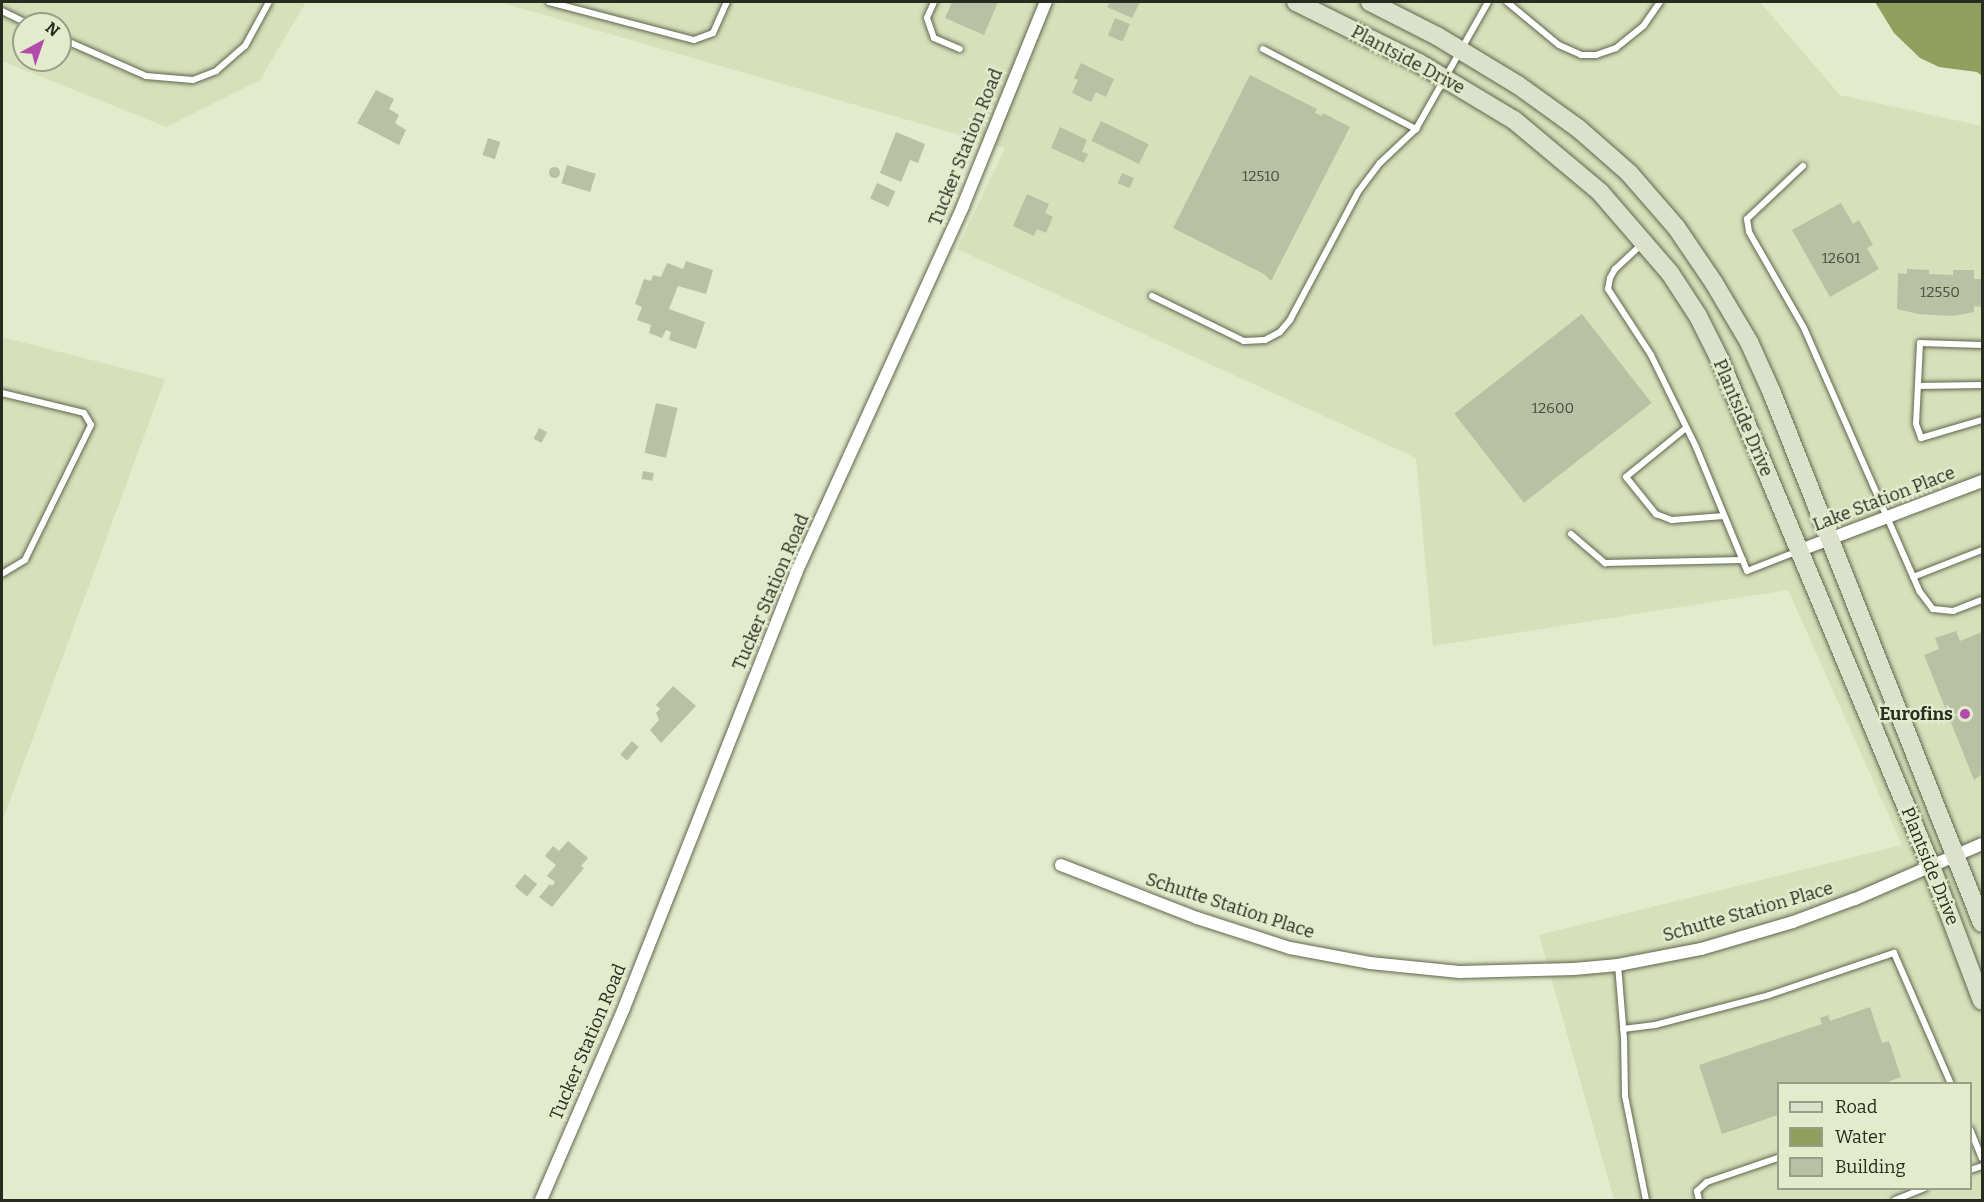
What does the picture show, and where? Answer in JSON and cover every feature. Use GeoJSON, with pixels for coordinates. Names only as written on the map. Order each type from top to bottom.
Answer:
{"type":"FeatureCollection","features":[{"type":"Feature","properties":{"kind":"street","name":"Tucker Station Road"},"geometry":{"type":"LineString","coordinates":[[541,1200],[624,1008],[796,573],[963,206],[1046,2]]}},
{"type":"Feature","properties":{"kind":"street","name":"Plantside Drive"},"geometry":{"type":"LineString","coordinates":[[1296,2],[1444,78],[1514,120],[1600,192],[1670,273],[1698,316],[1719,358],[1931,866],[1983,1001]]}},
{"type":"Feature","properties":{"kind":"street","name":"Plantside Drive"},"geometry":{"type":"LineString","coordinates":[[1370,2],[1518,85],[1579,129],[1629,173],[1676,228],[1714,283],[1749,342],[1832,538],[1983,923]]}},
{"type":"Feature","properties":{"kind":"street","name":"Lake Station Place"},"geometry":{"type":"LineString","coordinates":[[1798,551],[1983,481]]}},
{"type":"Feature","properties":{"kind":"street","name":"Schutte Station Place"},"geometry":{"type":"LineString","coordinates":[[1061,865],[1197,918],[1290,948],[1370,963],[1460,972],[1618,965],[1701,949],[1793,922],[1855,899],[1983,844]]}},
{"type":"Feature","properties":{"kind":"lane"},"geometry":{"type":"LineString","coordinates":[[72,43],[146,76],[193,80],[216,71],[245,46],[269,2]]}},
{"type":"Feature","properties":{"kind":"lane"},"geometry":{"type":"LineString","coordinates":[[549,2],[694,40],[713,33],[727,2]]}},
{"type":"Feature","properties":{"kind":"lane"},"geometry":{"type":"LineString","coordinates":[[934,2],[927,18],[934,38],[960,49]]}},
{"type":"Feature","properties":{"kind":"lane"},"geometry":{"type":"LineString","coordinates":[[1152,296],[1244,341],[1265,340],[1280,332],[1358,192],[1380,163],[1416,129],[1488,2]]}},
{"type":"Feature","properties":{"kind":"lane"},"geometry":{"type":"LineString","coordinates":[[1507,2],[1559,45],[1581,55],[1596,55],[1616,48],[1644,25],[1660,2]]}},
{"type":"Feature","properties":{"kind":"lane"},"geometry":{"type":"LineString","coordinates":[[1263,49],[1416,129]]}},
{"type":"Feature","properties":{"kind":"lane"},"geometry":{"type":"LineString","coordinates":[[1803,166],[1747,219],[1749,232],[1804,327],[1885,518],[1913,577],[1932,609],[1953,611],[1983,600]]}},
{"type":"Feature","properties":{"kind":"lane"},"geometry":{"type":"LineString","coordinates":[[1644,242],[1615,269],[1608,289],[1652,355],[1747,571],[1798,551]]}},
{"type":"Feature","properties":{"kind":"lane"},"geometry":{"type":"LineString","coordinates":[[1983,345],[1920,343],[1916,424],[1921,438],[1983,420]]}},
{"type":"Feature","properties":{"kind":"lane"},"geometry":{"type":"LineString","coordinates":[[1918,386],[1983,385]]}},
{"type":"Feature","properties":{"kind":"lane"},"geometry":{"type":"LineString","coordinates":[[2,393],[84,413],[91,425],[25,560],[2,574]]}},
{"type":"Feature","properties":{"kind":"lane"},"geometry":{"type":"LineString","coordinates":[[1686,428],[1626,477],[1656,514],[1672,520],[1724,516]]}},
{"type":"Feature","properties":{"kind":"lane"},"geometry":{"type":"LineString","coordinates":[[1571,534],[1605,562],[1743,560]]}},
{"type":"Feature","properties":{"kind":"lane"},"geometry":{"type":"LineString","coordinates":[[1913,577],[1983,550]]}},
{"type":"Feature","properties":{"kind":"lane"},"geometry":{"type":"LineString","coordinates":[[1623,1029],[1655,1025],[1769,995],[1894,953],[1952,1082]]}},
{"type":"Feature","properties":{"kind":"lane"},"geometry":{"type":"LineString","coordinates":[[1618,965],[1625,1096],[1646,1200]]}},
{"type":"Feature","properties":{"kind":"lane"},"geometry":{"type":"LineString","coordinates":[[1972,1131],[1983,1158]]}},
{"type":"Feature","properties":{"kind":"lane"},"geometry":{"type":"LineString","coordinates":[[1699,1200],[1696,1191],[1707,1182],[1777,1159]]}},
{"type":"Feature","properties":{"kind":"lane"},"geometry":{"type":"LineString","coordinates":[[1895,1200],[1920,1190]]}},
{"type":"Feature","properties":{"kind":"shaded area"},"geometry":{"type":"Polygon","coordinates":[[[2,2],[306,2],[260,80],[166,127],[29,72],[72,72],[72,12],[12,12],[12,65],[2,61],[2,2]]]}},
{"type":"Feature","properties":{"kind":"shaded area"},"geometry":{"type":"Polygon","coordinates":[[[499,2],[1760,2],[1840,95],[1982,126],[1982,1200],[1614,1200],[1539,935],[1902,845],[1788,590],[1433,646],[1416,458],[957,249],[1005,148],[499,2]]]}},
{"type":"Feature","properties":{"kind":"shaded area"},"geometry":{"type":"Polygon","coordinates":[[[2,337],[165,379],[2,822],[2,337]]]}},
{"type":"Feature","properties":{"kind":"water"},"geometry":{"type":"Polygon","coordinates":[[[1875,2],[1982,2],[1982,76],[1977,72],[1939,67],[1920,58],[1894,33],[1875,2]]]}},
{"type":"Feature","properties":{"kind":"building"},"geometry":{"type":"Polygon","coordinates":[[[952,2],[998,2],[984,35],[945,18],[952,2]]]}},
{"type":"Feature","properties":{"kind":"building"},"geometry":{"type":"Polygon","coordinates":[[[1110,2],[1140,2],[1132,18],[1107,7],[1110,2]]]}},
{"type":"Feature","properties":{"kind":"building"},"geometry":{"type":"Polygon","coordinates":[[[1115,18],[1130,24],[1123,42],[1108,36],[1115,18]]]}},
{"type":"Feature","properties":{"kind":"building"},"geometry":{"type":"Polygon","coordinates":[[[1081,63],[1114,79],[1106,97],[1096,92],[1091,102],[1072,93],[1078,80],[1074,78],[1081,63]]]}},
{"type":"Feature","properties":{"kind":"building"},"geometry":{"type":"Polygon","coordinates":[[[1250,75],[1317,109],[1315,113],[1322,116],[1323,113],[1350,127],[1271,281],[1264,274],[1173,228],[1250,75]]]}},
{"type":"Feature","properties":{"kind":"building"},"geometry":{"type":"Polygon","coordinates":[[[376,90],[394,99],[389,109],[399,115],[395,123],[406,130],[399,145],[357,123],[376,90]]]}},
{"type":"Feature","properties":{"kind":"building"},"geometry":{"type":"Polygon","coordinates":[[[1101,121],[1149,144],[1139,164],[1091,141],[1101,121]]]}},
{"type":"Feature","properties":{"kind":"building"},"geometry":{"type":"Polygon","coordinates":[[[1060,127],[1087,140],[1082,152],[1088,154],[1084,163],[1051,148],[1060,127]]]}},
{"type":"Feature","properties":{"kind":"building"},"geometry":{"type":"Polygon","coordinates":[[[896,132],[925,144],[918,163],[910,160],[901,182],[880,173],[896,132]]]}},
{"type":"Feature","properties":{"kind":"building"},"geometry":{"type":"Polygon","coordinates":[[[488,138],[500,142],[495,159],[482,155],[488,138]]]}},
{"type":"Feature","properties":{"kind":"building"},"geometry":{"type":"Polygon","coordinates":[[[567,165],[596,174],[590,192],[561,183],[567,165]]]}},
{"type":"Feature","properties":{"kind":"building"},"geometry":{"type":"Polygon","coordinates":[[[554,167],[558,168],[558,176],[554,177],[550,176],[549,172],[550,168],[554,167]]]}},
{"type":"Feature","properties":{"kind":"building"},"geometry":{"type":"Polygon","coordinates":[[[1122,173],[1134,178],[1130,188],[1118,183],[1122,173]]]}},
{"type":"Feature","properties":{"kind":"building"},"geometry":{"type":"Polygon","coordinates":[[[877,183],[895,191],[888,207],[870,199],[877,183]]]}},
{"type":"Feature","properties":{"kind":"building"},"geometry":{"type":"Polygon","coordinates":[[[1027,194],[1049,204],[1045,213],[1053,217],[1046,233],[1037,229],[1034,236],[1013,226],[1027,194]]]}},
{"type":"Feature","properties":{"kind":"building"},"geometry":{"type":"Polygon","coordinates":[[[1841,203],[1853,224],[1859,220],[1873,245],[1867,248],[1879,269],[1830,297],[1792,230],[1841,203]]]}},
{"type":"Feature","properties":{"kind":"building"},"geometry":{"type":"Polygon","coordinates":[[[686,261],[713,270],[706,294],[678,286],[669,309],[705,322],[696,349],[669,340],[671,332],[666,330],[662,338],[649,333],[651,325],[637,320],[642,307],[635,304],[644,279],[651,281],[653,275],[661,277],[667,263],[683,269],[686,261]]]}},
{"type":"Feature","properties":{"kind":"building"},"geometry":{"type":"Polygon","coordinates":[[[1907,269],[1929,270],[1929,274],[1953,275],[1953,270],[1974,270],[1974,279],[1982,279],[1982,307],[1974,306],[1974,312],[1953,316],[1918,314],[1897,309],[1898,273],[1907,274],[1907,269]]]}},
{"type":"Feature","properties":{"kind":"building"},"geometry":{"type":"Polygon","coordinates":[[[1582,314],[1652,403],[1524,503],[1454,414],[1582,314]]]}},
{"type":"Feature","properties":{"kind":"building"},"geometry":{"type":"Polygon","coordinates":[[[656,403],[677,408],[666,458],[645,453],[656,403]]]}},
{"type":"Feature","properties":{"kind":"building"},"geometry":{"type":"Polygon","coordinates":[[[539,428],[547,432],[542,443],[534,439],[539,428]]]}},
{"type":"Feature","properties":{"kind":"building"},"geometry":{"type":"Polygon","coordinates":[[[643,471],[654,473],[652,481],[642,479],[643,471]]]}},
{"type":"Feature","properties":{"kind":"building","name":"Eurofins"},"geometry":{"type":"Polygon","coordinates":[[[1956,631],[1960,641],[1982,632],[1982,774],[1974,780],[1924,655],[1939,649],[1935,638],[1956,631]]]}},
{"type":"Feature","properties":{"kind":"building"},"geometry":{"type":"Polygon","coordinates":[[[673,686],[696,706],[661,743],[650,730],[659,720],[656,713],[660,709],[656,705],[673,686]]]}},
{"type":"Feature","properties":{"kind":"building"},"geometry":{"type":"Polygon","coordinates":[[[632,741],[639,747],[627,760],[620,755],[632,741]]]}},
{"type":"Feature","properties":{"kind":"building"},"geometry":{"type":"Polygon","coordinates":[[[568,841],[588,858],[581,866],[584,868],[552,907],[539,897],[550,884],[552,886],[555,882],[547,876],[556,865],[545,856],[553,846],[559,851],[568,841]]]}},
{"type":"Feature","properties":{"kind":"building"},"geometry":{"type":"Polygon","coordinates":[[[525,874],[537,884],[527,897],[515,886],[525,874]]]}},
{"type":"Feature","properties":{"kind":"building"},"geometry":{"type":"Polygon","coordinates":[[[1870,1007],[1882,1043],[1889,1041],[1901,1077],[1887,1082],[1777,1082],[1777,1115],[1722,1134],[1699,1065],[1822,1024],[1820,1018],[1828,1015],[1830,1021],[1870,1007]]]}},
{"type":"Feature","properties":{"kind":"place","name":"Eurofins"},"geometry":{"type":"Point","coordinates":[1965,714]}}]}
